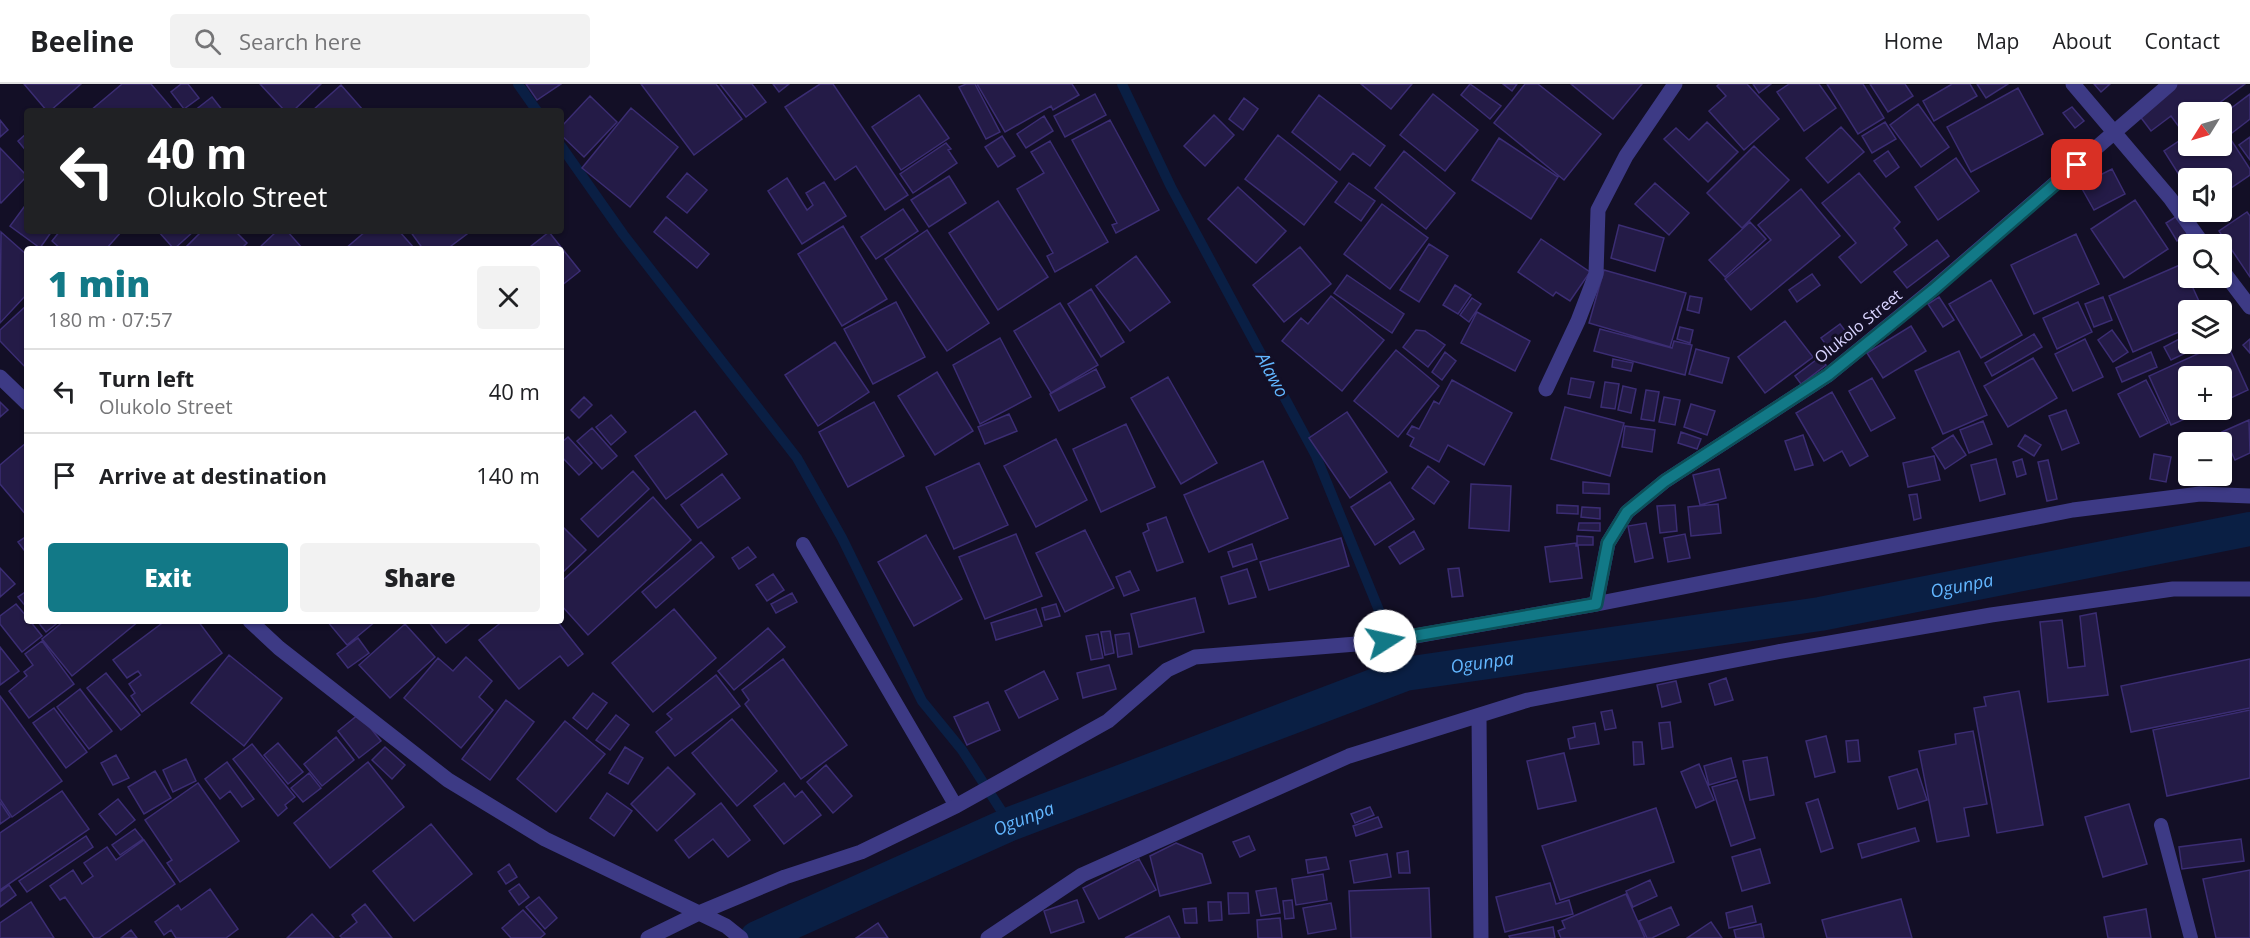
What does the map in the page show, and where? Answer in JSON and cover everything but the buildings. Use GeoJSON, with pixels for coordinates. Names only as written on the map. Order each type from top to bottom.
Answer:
{"type":"FeatureCollection","features":[{"type":"Feature","properties":{"kind":"street"},"geometry":{"type":"LineString","coordinates":[[1546,389],[1578,321],[1596,274],[1598,210],[1626,156],[1675,84]]}},
{"type":"Feature","properties":{"kind":"street"},"geometry":{"type":"LineString","coordinates":[[2073,84],[2113,134],[2170,198],[2196,234]]}},
{"type":"Feature","properties":{"kind":"street","name":"Olukolo Street"},"geometry":{"type":"LineString","coordinates":[[1596,604],[1608,543],[1627,512],[1665,481],[1828,375],[1933,290],[2170,84]]}},
{"type":"Feature","properties":{"kind":"street"},"geometry":{"type":"LineString","coordinates":[[2232,283],[2250,307]]}},
{"type":"Feature","properties":{"kind":"street"},"geometry":{"type":"LineString","coordinates":[[0,377],[24,400]]}},
{"type":"Feature","properties":{"kind":"street"},"geometry":{"type":"LineString","coordinates":[[648,938],[699,912],[785,877],[861,852],[956,806],[1108,721],[1167,670],[1195,657],[1391,640],[1596,604],[2073,510],[2200,494],[2250,496]]}},
{"type":"Feature","properties":{"kind":"street"},"geometry":{"type":"LineString","coordinates":[[988,938],[1082,875],[1349,756],[1528,700],[1777,652],[1980,617],[2174,589],[2250,589]]}},
{"type":"Feature","properties":{"kind":"street"},"geometry":{"type":"LineString","coordinates":[[253,624],[279,648],[448,780],[545,838],[699,912],[726,926],[741,938]]}},
{"type":"Feature","properties":{"kind":"street"},"geometry":{"type":"LineString","coordinates":[[1479,716],[1481,938]]}},
{"type":"Feature","properties":{"kind":"lane"},"geometry":{"type":"LineString","coordinates":[[803,544],[956,806]]}},
{"type":"Feature","properties":{"kind":"lane"},"geometry":{"type":"LineString","coordinates":[[2161,825],[2191,938]]}},
{"type":"Feature","properties":{"kind":"waterway"},"geometry":{"type":"LineString","coordinates":[[518,84],[535,108]]}},
{"type":"Feature","properties":{"kind":"waterway","name":"Alawo"},"geometry":{"type":"LineString","coordinates":[[1122,84],[1171,187],[1316,456],[1405,674]]}},
{"type":"Feature","properties":{"kind":"waterway"},"geometry":{"type":"LineString","coordinates":[[564,150],[623,234],[797,458],[842,538],[922,701],[962,750],[1010,824]]}},
{"type":"Feature","properties":{"kind":"waterway","name":"Ogunpa"},"geometry":{"type":"LineString","coordinates":[[757,938],[1010,824],[1405,674],[1820,614],[2250,529]]}},
{"type":"Feature","properties":{"kind":"route"},"geometry":{"type":"LineString","coordinates":[[1385,641],[1596,604],[1608,543],[1627,512],[1665,481],[1828,375],[1933,290],[2077,165]]}}]}
